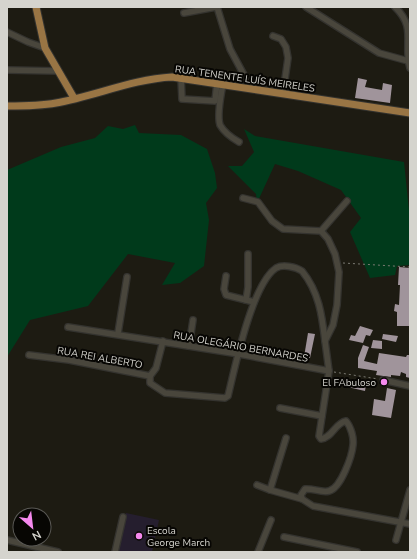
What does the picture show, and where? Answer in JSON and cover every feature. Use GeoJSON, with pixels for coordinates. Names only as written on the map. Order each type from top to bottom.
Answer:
{"type":"FeatureCollection","features":[{"type":"Feature","properties":{"kind":"main road"},"geometry":{"type":"LineString","coordinates":[[36,7],[45,48],[74,98]]}},
{"type":"Feature","properties":{"kind":"main road","name":"RUA TENENTE LUÍS MEIRELES"},"geometry":{"type":"LineString","coordinates":[[7,106],[36,105],[74,98],[160,78],[181,78],[410,113]]}},
{"type":"Feature","properties":{"kind":"street"},"geometry":{"type":"LineString","coordinates":[[184,13],[217,7],[230,49],[251,88]]}},
{"type":"Feature","properties":{"kind":"street"},"geometry":{"type":"LineString","coordinates":[[306,7],[379,53],[408,60]]}},
{"type":"Feature","properties":{"kind":"street"},"geometry":{"type":"LineString","coordinates":[[394,7],[405,19],[408,28],[408,60],[410,68]]}},
{"type":"Feature","properties":{"kind":"street"},"geometry":{"type":"LineString","coordinates":[[7,32],[45,48]]}},
{"type":"Feature","properties":{"kind":"street"},"geometry":{"type":"LineString","coordinates":[[273,36],[281,39],[288,52],[283,94]]}},
{"type":"Feature","properties":{"kind":"street"},"geometry":{"type":"LineString","coordinates":[[7,70],[58,71]]}},
{"type":"Feature","properties":{"kind":"street"},"geometry":{"type":"LineString","coordinates":[[181,78],[182,99],[215,101],[220,84]]}},
{"type":"Feature","properties":{"kind":"street"},"geometry":{"type":"LineString","coordinates":[[220,84],[220,125],[227,134],[239,142]]}},
{"type":"Feature","properties":{"kind":"street"},"geometry":{"type":"LineString","coordinates":[[243,198],[258,202],[272,221],[283,228],[321,231],[328,239],[338,262],[337,305],[333,325],[325,341]]}},
{"type":"Feature","properties":{"kind":"street"},"geometry":{"type":"LineString","coordinates":[[321,231],[347,201]]}},
{"type":"Feature","properties":{"kind":"street"},"geometry":{"type":"LineString","coordinates":[[246,300],[248,287],[248,254]]}},
{"type":"Feature","properties":{"kind":"street"},"geometry":{"type":"LineString","coordinates":[[239,354],[254,302],[266,281],[276,268],[286,266],[299,269],[308,278],[318,298],[329,371],[319,434],[321,439],[326,438],[342,422],[346,421],[353,445],[346,470],[336,486],[330,491],[309,488],[303,491],[302,499]]}},
{"type":"Feature","properties":{"kind":"street"},"geometry":{"type":"LineString","coordinates":[[226,276],[225,294],[254,302]]}},
{"type":"Feature","properties":{"kind":"street"},"geometry":{"type":"LineString","coordinates":[[118,333],[127,278]]}},
{"type":"Feature","properties":{"kind":"street"},"geometry":{"type":"LineString","coordinates":[[189,346],[193,320]]}},
{"type":"Feature","properties":{"kind":"street","name":"RUA OLEGÁRIO BERNARDES"},"geometry":{"type":"LineString","coordinates":[[68,327],[118,333],[329,371]]}},
{"type":"Feature","properties":{"kind":"street"},"geometry":{"type":"LineString","coordinates":[[150,376],[156,368],[163,341]]}},
{"type":"Feature","properties":{"kind":"street","name":"RUA REI ALBERTO"},"geometry":{"type":"LineString","coordinates":[[29,355],[69,360],[150,376],[150,382],[165,392],[220,399],[228,396],[239,354]]}},
{"type":"Feature","properties":{"kind":"street"},"geometry":{"type":"LineString","coordinates":[[383,380],[410,386]]}},
{"type":"Feature","properties":{"kind":"street"},"geometry":{"type":"LineString","coordinates":[[280,408],[322,416]]}},
{"type":"Feature","properties":{"kind":"street"},"geometry":{"type":"LineString","coordinates":[[270,490],[286,438]]}},
{"type":"Feature","properties":{"kind":"street"},"geometry":{"type":"LineString","coordinates":[[257,485],[302,499],[313,506],[410,524]]}},
{"type":"Feature","properties":{"kind":"street"},"geometry":{"type":"LineString","coordinates":[[396,540],[410,490]]}},
{"type":"Feature","properties":{"kind":"street"},"geometry":{"type":"LineString","coordinates":[[115,552],[123,517]]}},
{"type":"Feature","properties":{"kind":"street"},"geometry":{"type":"LineString","coordinates":[[258,552],[271,520]]}},
{"type":"Feature","properties":{"kind":"street"},"geometry":{"type":"LineString","coordinates":[[284,537],[357,552]]}},
{"type":"Feature","properties":{"kind":"street"},"geometry":{"type":"LineString","coordinates":[[7,540],[58,552]]}},
{"type":"Feature","properties":{"kind":"path"},"geometry":{"type":"LineString","coordinates":[[338,262],[410,267]]}},
{"type":"Feature","properties":{"kind":"path"},"geometry":{"type":"LineString","coordinates":[[329,371],[368,376],[383,380]]}},
{"type":"Feature","properties":{"kind":"shaded area","name":"Escola George March"},"geometry":{"type":"Polygon","coordinates":[[[126,513],[159,520],[152,552],[118,552],[126,513]]]}},
{"type":"Feature","properties":{"kind":"green space"},"geometry":{"type":"Polygon","coordinates":[[[135,125],[139,133],[181,135],[207,149],[215,173],[217,188],[206,203],[209,220],[204,266],[180,283],[162,285],[175,263],[128,254],[88,306],[30,320],[7,357],[7,170],[61,147],[95,138],[108,126],[123,129],[135,125]]]}},
{"type":"Feature","properties":{"kind":"green space"},"geometry":{"type":"Polygon","coordinates":[[[244,129],[255,136],[404,162],[410,220],[410,265],[397,266],[395,275],[370,278],[350,232],[361,218],[341,190],[298,171],[275,164],[257,203],[256,194],[228,166],[242,166],[254,152],[244,129]]]}},
{"type":"Feature","properties":{"kind":"building"},"geometry":{"type":"Polygon","coordinates":[[[358,78],[367,80],[365,87],[382,90],[383,83],[392,85],[390,103],[355,98],[358,78]]]}},
{"type":"Feature","properties":{"kind":"building"},"geometry":{"type":"Polygon","coordinates":[[[399,267],[410,268],[409,326],[397,326],[397,312],[394,311],[395,304],[399,305],[399,267]]]}},
{"type":"Feature","properties":{"kind":"building"},"geometry":{"type":"Polygon","coordinates":[[[360,326],[373,330],[370,336],[366,335],[363,343],[349,340],[351,335],[355,336],[360,326]]]}},
{"type":"Feature","properties":{"kind":"building"},"geometry":{"type":"Polygon","coordinates":[[[308,333],[315,334],[310,358],[304,357],[308,333]]]}},
{"type":"Feature","properties":{"kind":"building"},"geometry":{"type":"Polygon","coordinates":[[[383,334],[398,336],[396,342],[382,339],[383,334]]]}},
{"type":"Feature","properties":{"kind":"building"},"geometry":{"type":"Polygon","coordinates":[[[373,340],[382,341],[382,349],[371,348],[373,340]]]}},
{"type":"Feature","properties":{"kind":"building"},"geometry":{"type":"Polygon","coordinates":[[[363,345],[369,347],[364,361],[377,364],[379,353],[406,357],[407,355],[410,355],[410,378],[406,377],[406,374],[401,372],[400,376],[391,375],[391,377],[376,375],[377,371],[358,368],[358,358],[363,345]]]}},
{"type":"Feature","properties":{"kind":"building"},"geometry":{"type":"Polygon","coordinates":[[[344,379],[366,384],[365,391],[343,386],[344,379]]]}},
{"type":"Feature","properties":{"kind":"building"},"geometry":{"type":"Polygon","coordinates":[[[387,388],[396,390],[391,418],[372,415],[374,399],[385,401],[387,388]]]}},
{"type":"Feature","properties":{"kind":"place","name":"El FAbuloso"},"geometry":{"type":"Point","coordinates":[384,382]}},
{"type":"Feature","properties":{"kind":"place","name":"Escola George March"},"geometry":{"type":"Point","coordinates":[139,536]}}]}
